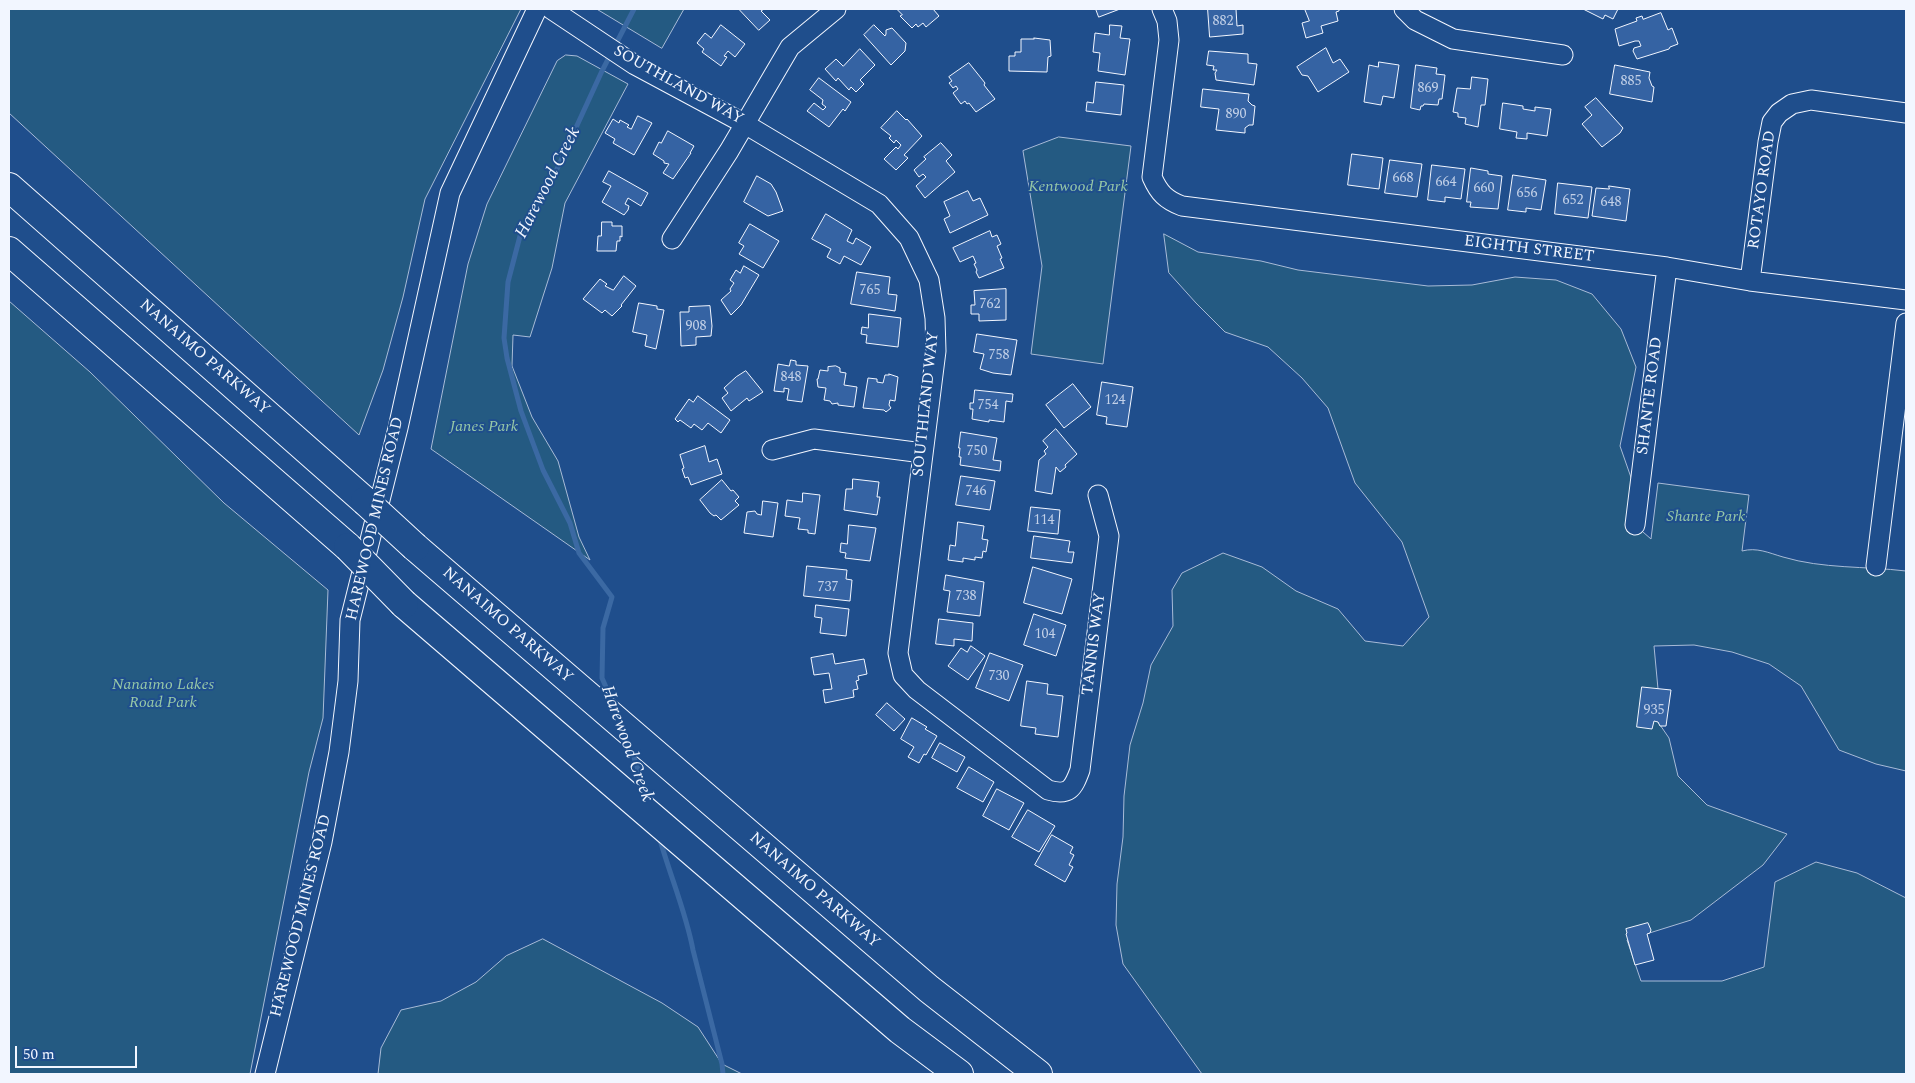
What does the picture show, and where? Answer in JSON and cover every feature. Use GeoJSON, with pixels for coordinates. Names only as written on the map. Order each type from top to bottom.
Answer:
{"type":"FeatureCollection","features":[{"type":"Feature","properties":{"kind":"highway","name":"NANAIMO PARKWAY"},"geometry":{"type":"LineString","coordinates":[[9,187],[415,547],[929,989],[1038,1074]]}},
{"type":"Feature","properties":{"kind":"highway"},"geometry":{"type":"LineString","coordinates":[[9,251],[348,548],[404,604],[900,1030],[959,1074]]}},
{"type":"Feature","properties":{"kind":"street","name":"HAREWOOD MINES ROAD"},"geometry":{"type":"LineString","coordinates":[[265,1074],[322,842],[339,752],[348,681],[350,620],[398,428],[450,193],[537,9]]}},
{"type":"Feature","properties":{"kind":"street","name":"SOUTHLAND WAY"},"geometry":{"type":"LineString","coordinates":[[551,9],[634,65],[745,124],[879,204],[909,238],[929,280],[935,318],[936,351],[898,653],[903,675],[917,690],[1048,790],[1059,793],[1068,791]]}},
{"type":"Feature","properties":{"kind":"street"},"geometry":{"type":"LineString","coordinates":[[672,240],[745,124],[790,47],[836,9]]}},
{"type":"Feature","properties":{"kind":"street","name":"EIGHTH STREET"},"geometry":{"type":"LineString","coordinates":[[1162,9],[1167,21],[1169,40],[1152,177],[1157,189],[1167,200],[1182,206],[1666,267],[1750,281],[1906,300]]}},
{"type":"Feature","properties":{"kind":"street"},"geometry":{"type":"LineString","coordinates":[[1404,9],[1415,20],[1453,38],[1563,55]]}},
{"type":"Feature","properties":{"kind":"street","name":"ROTAYO ROAD"},"geometry":{"type":"LineString","coordinates":[[1750,281],[1768,142],[1772,122],[1779,113],[1792,104],[1811,100],[1906,113]]}},
{"type":"Feature","properties":{"kind":"street","name":"SHANTE ROAD"},"geometry":{"type":"LineString","coordinates":[[1635,525],[1666,267]]}},
{"type":"Feature","properties":{"kind":"street"},"geometry":{"type":"LineString","coordinates":[[1876,566],[1906,323]]}},
{"type":"Feature","properties":{"kind":"street"},"geometry":{"type":"LineString","coordinates":[[772,450],[814,440],[923,453]]}},
{"type":"Feature","properties":{"kind":"street","name":"TANNIS WAY"},"geometry":{"type":"LineString","coordinates":[[1068,791],[1075,784],[1080,770],[1109,536],[1098,495]]}},
{"type":"Feature","properties":{"kind":"green space"},"geometry":{"type":"Polygon","coordinates":[[[9,9],[521,9],[425,199],[403,297],[383,370],[359,435],[9,113],[9,9]]]}},
{"type":"Feature","properties":{"kind":"green space"},"geometry":{"type":"Polygon","coordinates":[[[597,9],[684,9],[662,48],[597,9]]]}},
{"type":"Feature","properties":{"kind":"green space","name":"Janes Park"},"geometry":{"type":"Polygon","coordinates":[[[566,55],[577,56],[628,84],[565,203],[552,268],[530,337],[513,335],[512,366],[532,417],[558,461],[579,537],[590,560],[431,449],[468,264],[487,204],[557,61],[566,55]]]}},
{"type":"Feature","properties":{"kind":"green space","name":"Kentwood Park"},"geometry":{"type":"Polygon","coordinates":[[[1059,137],[1131,146],[1103,364],[1031,354],[1042,266],[1023,151],[1059,137]]]}},
{"type":"Feature","properties":{"kind":"green space","name":"Shante Park"},"geometry":{"type":"Polygon","coordinates":[[[1164,234],[1198,252],[1261,261],[1298,270],[1428,286],[1472,285],[1515,277],[1556,280],[1592,294],[1621,329],[1636,367],[1620,446],[1634,486],[1635,525],[1651,539],[1658,483],[1749,495],[1742,551],[1758,550],[1813,564],[1906,571],[1906,771],[1876,764],[1839,750],[1801,686],[1769,664],[1732,652],[1694,645],[1654,646],[1658,689],[1658,722],[1669,738],[1678,776],[1707,805],[1787,834],[1763,865],[1691,920],[1627,940],[1641,981],[1722,981],[1764,967],[1775,882],[1816,862],[1857,873],[1906,898],[1906,1074],[1202,1074],[1123,964],[1116,925],[1117,884],[1123,837],[1124,796],[1130,745],[1143,703],[1151,665],[1173,626],[1172,590],[1182,573],[1223,553],[1262,567],[1296,591],[1338,609],[1365,641],[1403,646],[1429,617],[1402,542],[1355,483],[1328,408],[1302,378],[1268,347],[1225,332],[1196,303],[1169,273],[1164,234]]]}},
{"type":"Feature","properties":{"kind":"green space","name":"Nanaimo Lakes Road Park"},"geometry":{"type":"Polygon","coordinates":[[[9,301],[90,372],[224,503],[328,590],[323,718],[309,772],[250,1074],[9,1074],[9,301]]]}},
{"type":"Feature","properties":{"kind":"green space"},"geometry":{"type":"Polygon","coordinates":[[[543,939],[662,1003],[698,1027],[722,1064],[742,1074],[378,1074],[381,1048],[401,1010],[441,1001],[476,982],[506,956],[543,939]]]}},
{"type":"Feature","properties":{"kind":"building"},"geometry":{"type":"Polygon","coordinates":[[[739,9],[764,9],[761,11],[770,20],[759,30],[739,9]]]}},
{"type":"Feature","properties":{"kind":"building"},"geometry":{"type":"Polygon","coordinates":[[[897,9],[933,9],[939,16],[926,27],[923,23],[918,27],[916,24],[912,28],[900,16],[902,15],[897,9]]]}},
{"type":"Feature","properties":{"kind":"building"},"geometry":{"type":"Polygon","coordinates":[[[1096,9],[1120,9],[1099,17],[1096,9]]]}},
{"type":"Feature","properties":{"kind":"building"},"geometry":{"type":"Polygon","coordinates":[[[1208,9],[1236,9],[1237,26],[1243,25],[1243,34],[1210,37],[1208,9]]]}},
{"type":"Feature","properties":{"kind":"building"},"geometry":{"type":"Polygon","coordinates":[[[1305,9],[1339,9],[1336,12],[1338,21],[1321,26],[1323,33],[1306,38],[1302,23],[1309,21],[1305,9]]]}},
{"type":"Feature","properties":{"kind":"building"},"geometry":{"type":"Polygon","coordinates":[[[1586,9],[1618,9],[1613,19],[1605,15],[1603,19],[1586,9]]]}},
{"type":"Feature","properties":{"kind":"building"},"geometry":{"type":"Polygon","coordinates":[[[1661,13],[1668,30],[1672,28],[1678,44],[1669,49],[1637,59],[1633,51],[1634,48],[1641,46],[1639,41],[1619,46],[1615,29],[1637,21],[1636,18],[1642,16],[1643,19],[1661,13]]]}},
{"type":"Feature","properties":{"kind":"building"},"geometry":{"type":"Polygon","coordinates":[[[721,25],[745,44],[735,57],[728,51],[724,56],[727,57],[721,66],[702,52],[704,49],[697,43],[705,33],[711,38],[721,25]]]}},
{"type":"Feature","properties":{"kind":"building"},"geometry":{"type":"Polygon","coordinates":[[[874,25],[885,36],[886,30],[892,28],[906,43],[905,51],[891,65],[864,35],[874,25]]]}},
{"type":"Feature","properties":{"kind":"building"},"geometry":{"type":"Polygon","coordinates":[[[1110,25],[1122,26],[1120,38],[1130,39],[1125,75],[1098,71],[1100,53],[1093,52],[1095,33],[1109,35],[1110,25]]]}},
{"type":"Feature","properties":{"kind":"building"},"geometry":{"type":"Polygon","coordinates":[[[1021,39],[1050,40],[1051,56],[1048,57],[1047,72],[1009,71],[1009,56],[1015,56],[1015,52],[1021,52],[1021,39]]]}},
{"type":"Feature","properties":{"kind":"building"},"geometry":{"type":"Polygon","coordinates":[[[1326,48],[1333,63],[1340,59],[1349,72],[1318,92],[1308,76],[1302,75],[1297,67],[1326,48]]]}},
{"type":"Feature","properties":{"kind":"building"},"geometry":{"type":"Polygon","coordinates":[[[860,49],[875,65],[860,80],[864,84],[856,92],[851,87],[849,90],[838,78],[836,81],[825,69],[836,59],[843,66],[860,49]]]}},
{"type":"Feature","properties":{"kind":"building"},"geometry":{"type":"Polygon","coordinates":[[[1209,51],[1248,54],[1248,63],[1257,64],[1254,85],[1216,80],[1215,73],[1217,70],[1213,70],[1214,66],[1207,65],[1209,51]]]}},
{"type":"Feature","properties":{"kind":"building"},"geometry":{"type":"Polygon","coordinates":[[[1379,62],[1399,65],[1394,98],[1383,96],[1381,105],[1364,102],[1369,65],[1378,67],[1379,62]]]}},
{"type":"Feature","properties":{"kind":"building"},"geometry":{"type":"Polygon","coordinates":[[[969,63],[995,99],[976,112],[969,103],[967,104],[965,101],[961,104],[953,93],[958,89],[956,86],[953,88],[949,83],[952,81],[949,77],[969,63]]]}},
{"type":"Feature","properties":{"kind":"building"},"geometry":{"type":"Polygon","coordinates":[[[1416,65],[1437,68],[1436,74],[1445,75],[1442,99],[1439,99],[1438,105],[1424,104],[1420,110],[1411,108],[1416,65]]]}},
{"type":"Feature","properties":{"kind":"building"},"geometry":{"type":"Polygon","coordinates":[[[1615,65],[1650,72],[1649,78],[1654,87],[1652,102],[1610,94],[1615,65]]]}},
{"type":"Feature","properties":{"kind":"building"},"geometry":{"type":"Polygon","coordinates":[[[1472,77],[1488,79],[1485,105],[1481,105],[1478,127],[1465,124],[1466,118],[1458,117],[1458,113],[1453,112],[1457,88],[1470,89],[1472,77]]]}},
{"type":"Feature","properties":{"kind":"building"},"geometry":{"type":"Polygon","coordinates":[[[819,78],[851,102],[829,127],[807,111],[814,103],[823,110],[826,107],[822,104],[823,100],[810,90],[819,78]]]}},
{"type":"Feature","properties":{"kind":"building"},"geometry":{"type":"Polygon","coordinates":[[[1096,82],[1124,85],[1121,115],[1086,111],[1087,102],[1093,103],[1096,82]]]}},
{"type":"Feature","properties":{"kind":"building"},"geometry":{"type":"Polygon","coordinates":[[[1203,89],[1249,94],[1248,101],[1255,106],[1253,125],[1245,128],[1245,133],[1216,130],[1219,109],[1201,107],[1203,89]]]}},
{"type":"Feature","properties":{"kind":"building"},"geometry":{"type":"Polygon","coordinates":[[[1596,98],[1623,128],[1620,133],[1602,147],[1582,124],[1592,115],[1585,107],[1596,98]]]}},
{"type":"Feature","properties":{"kind":"building"},"geometry":{"type":"Polygon","coordinates":[[[1503,103],[1523,106],[1523,109],[1535,111],[1535,107],[1551,109],[1547,136],[1527,133],[1527,139],[1516,138],[1517,132],[1500,129],[1503,103]]]}},
{"type":"Feature","properties":{"kind":"building"},"geometry":{"type":"Polygon","coordinates":[[[897,111],[922,136],[904,155],[908,158],[896,170],[884,159],[896,147],[898,149],[901,145],[896,140],[894,143],[889,138],[891,136],[881,128],[897,111]]]}},
{"type":"Feature","properties":{"kind":"building"},"geometry":{"type":"Polygon","coordinates":[[[638,116],[652,123],[634,155],[613,143],[615,139],[605,133],[613,119],[619,123],[620,120],[629,125],[627,127],[631,129],[638,116]]]}},
{"type":"Feature","properties":{"kind":"building"},"geometry":{"type":"Polygon","coordinates":[[[668,131],[694,146],[673,179],[663,173],[669,164],[664,163],[664,161],[653,154],[659,142],[661,143],[668,131]]]}},
{"type":"Feature","properties":{"kind":"building"},"geometry":{"type":"Polygon","coordinates":[[[941,143],[952,155],[946,161],[955,172],[925,198],[916,186],[926,177],[923,174],[919,177],[914,170],[926,159],[924,157],[941,143]]]}},
{"type":"Feature","properties":{"kind":"building"},"geometry":{"type":"Polygon","coordinates":[[[1352,154],[1383,158],[1379,189],[1348,185],[1352,154]]]}},
{"type":"Feature","properties":{"kind":"building"},"geometry":{"type":"Polygon","coordinates":[[[1390,160],[1422,164],[1417,197],[1385,193],[1390,160]]]}},
{"type":"Feature","properties":{"kind":"building"},"geometry":{"type":"Polygon","coordinates":[[[1432,165],[1465,169],[1461,199],[1445,197],[1445,202],[1428,200],[1432,165]]]}},
{"type":"Feature","properties":{"kind":"building"},"geometry":{"type":"Polygon","coordinates":[[[1471,168],[1488,171],[1488,174],[1502,176],[1498,209],[1470,207],[1471,202],[1467,202],[1471,168]]]}},
{"type":"Feature","properties":{"kind":"building"},"geometry":{"type":"Polygon","coordinates":[[[609,171],[648,193],[641,206],[628,198],[625,204],[629,206],[624,215],[602,202],[611,186],[603,182],[609,171]]]}},
{"type":"Feature","properties":{"kind":"building"},"geometry":{"type":"Polygon","coordinates":[[[1513,175],[1546,180],[1541,210],[1526,208],[1526,212],[1508,210],[1513,175]]]}},
{"type":"Feature","properties":{"kind":"building"},"geometry":{"type":"Polygon","coordinates":[[[757,176],[771,184],[783,211],[768,216],[744,202],[757,176]]]}},
{"type":"Feature","properties":{"kind":"building"},"geometry":{"type":"Polygon","coordinates":[[[1558,183],[1592,187],[1588,218],[1555,214],[1558,183]]]}},
{"type":"Feature","properties":{"kind":"building"},"geometry":{"type":"Polygon","coordinates":[[[1609,186],[1630,189],[1626,221],[1592,216],[1596,188],[1609,189],[1609,186]]]}},
{"type":"Feature","properties":{"kind":"building"},"geometry":{"type":"Polygon","coordinates":[[[968,191],[973,201],[980,198],[988,215],[950,233],[944,219],[950,216],[944,202],[968,191]]]}},
{"type":"Feature","properties":{"kind":"building"},"geometry":{"type":"Polygon","coordinates":[[[826,214],[852,230],[847,241],[853,244],[856,238],[871,247],[861,265],[844,256],[840,264],[827,257],[831,249],[812,239],[826,214]]]}},
{"type":"Feature","properties":{"kind":"building"},"geometry":{"type":"Polygon","coordinates":[[[602,222],[612,222],[612,226],[622,226],[622,237],[620,236],[620,241],[617,241],[616,251],[597,251],[598,236],[601,236],[602,222]]]}},
{"type":"Feature","properties":{"kind":"building"},"geometry":{"type":"Polygon","coordinates":[[[750,224],[779,241],[763,268],[739,254],[744,246],[739,243],[750,224]]]}},
{"type":"Feature","properties":{"kind":"building"},"geometry":{"type":"Polygon","coordinates":[[[990,231],[992,237],[997,235],[1001,244],[997,246],[1004,268],[979,278],[973,256],[960,262],[953,248],[990,231]]]}},
{"type":"Feature","properties":{"kind":"building"},"geometry":{"type":"Polygon","coordinates":[[[744,266],[759,275],[741,305],[731,315],[721,300],[731,291],[730,289],[734,283],[730,280],[736,270],[740,273],[744,266]]]}},
{"type":"Feature","properties":{"kind":"building"},"geometry":{"type":"Polygon","coordinates":[[[857,272],[890,277],[888,294],[897,295],[895,311],[851,304],[857,272]]]}},
{"type":"Feature","properties":{"kind":"building"},"geometry":{"type":"Polygon","coordinates":[[[624,276],[636,286],[622,306],[612,316],[605,310],[602,313],[583,299],[600,279],[607,284],[605,286],[613,290],[624,276]]]}},
{"type":"Feature","properties":{"kind":"building"},"geometry":{"type":"Polygon","coordinates":[[[1006,289],[1006,320],[979,321],[979,314],[971,314],[971,305],[975,305],[974,291],[1006,289]]]}},
{"type":"Feature","properties":{"kind":"building"},"geometry":{"type":"Polygon","coordinates":[[[639,303],[657,306],[657,309],[664,310],[656,349],[645,346],[647,335],[633,332],[639,303]]]}},
{"type":"Feature","properties":{"kind":"building"},"geometry":{"type":"Polygon","coordinates":[[[710,306],[711,336],[696,337],[696,345],[681,346],[680,312],[689,312],[689,307],[710,306]]]}},
{"type":"Feature","properties":{"kind":"building"},"geometry":{"type":"Polygon","coordinates":[[[869,314],[901,318],[898,347],[866,343],[867,335],[861,334],[862,327],[868,328],[869,314]]]}},
{"type":"Feature","properties":{"kind":"building"},"geometry":{"type":"Polygon","coordinates":[[[977,334],[1017,340],[1011,375],[980,369],[984,354],[974,352],[977,334]]]}},
{"type":"Feature","properties":{"kind":"building"},"geometry":{"type":"Polygon","coordinates":[[[791,360],[796,361],[796,365],[808,366],[802,402],[787,400],[789,389],[784,388],[784,392],[774,391],[778,364],[789,366],[791,360]]]}},
{"type":"Feature","properties":{"kind":"building"},"geometry":{"type":"Polygon","coordinates":[[[836,366],[840,368],[840,372],[846,373],[844,385],[857,387],[854,407],[838,405],[838,403],[832,404],[830,401],[824,400],[826,388],[818,387],[817,379],[820,370],[828,371],[828,367],[836,366]]]}},
{"type":"Feature","properties":{"kind":"building"},"geometry":{"type":"Polygon","coordinates":[[[746,371],[763,392],[749,401],[747,398],[731,411],[722,398],[728,393],[724,388],[746,371]]]}},
{"type":"Feature","properties":{"kind":"building"},"geometry":{"type":"Polygon","coordinates":[[[889,374],[898,377],[895,401],[890,400],[889,405],[891,408],[886,412],[884,410],[863,408],[868,378],[877,379],[877,382],[883,383],[885,375],[889,374]]]}},
{"type":"Feature","properties":{"kind":"building"},"geometry":{"type":"Polygon","coordinates":[[[1102,382],[1133,387],[1127,427],[1106,424],[1107,417],[1097,415],[1102,382]]]}},
{"type":"Feature","properties":{"kind":"building"},"geometry":{"type":"Polygon","coordinates":[[[1073,384],[1091,407],[1064,428],[1046,405],[1073,384]]]}},
{"type":"Feature","properties":{"kind":"building"},"geometry":{"type":"Polygon","coordinates":[[[975,390],[1013,394],[1012,402],[1006,401],[1004,422],[972,419],[973,409],[970,409],[970,403],[973,403],[975,390]]]}},
{"type":"Feature","properties":{"kind":"building"},"geometry":{"type":"Polygon","coordinates":[[[698,396],[730,420],[721,433],[708,423],[702,430],[694,424],[691,428],[680,420],[678,422],[675,419],[689,399],[693,402],[698,396]]]}},
{"type":"Feature","properties":{"kind":"building"},"geometry":{"type":"Polygon","coordinates":[[[1056,429],[1077,454],[1060,472],[1056,467],[1052,494],[1035,491],[1039,460],[1046,454],[1044,451],[1048,447],[1043,441],[1056,429]]]}},
{"type":"Feature","properties":{"kind":"building"},"geometry":{"type":"Polygon","coordinates":[[[961,432],[997,438],[993,460],[1001,461],[1000,471],[960,465],[959,448],[961,432]]]}},
{"type":"Feature","properties":{"kind":"building"},"geometry":{"type":"Polygon","coordinates":[[[705,446],[709,462],[717,459],[722,474],[691,485],[688,477],[685,478],[680,455],[705,446]]]}},
{"type":"Feature","properties":{"kind":"building"},"geometry":{"type":"Polygon","coordinates":[[[961,476],[995,481],[990,510],[956,505],[961,476]]]}},
{"type":"Feature","properties":{"kind":"building"},"geometry":{"type":"Polygon","coordinates":[[[853,479],[879,482],[877,497],[880,497],[877,515],[844,510],[846,489],[852,489],[853,479]]]}},
{"type":"Feature","properties":{"kind":"building"},"geometry":{"type":"Polygon","coordinates":[[[722,480],[739,497],[735,501],[739,505],[721,520],[716,515],[714,516],[710,513],[700,500],[722,480]]]}},
{"type":"Feature","properties":{"kind":"building"},"geometry":{"type":"Polygon","coordinates":[[[803,493],[820,495],[815,534],[808,533],[808,530],[798,529],[800,518],[785,516],[787,500],[802,502],[803,493]]]}},
{"type":"Feature","properties":{"kind":"building"},"geometry":{"type":"Polygon","coordinates":[[[763,501],[778,503],[773,537],[744,533],[747,512],[755,511],[761,515],[763,501]]]}},
{"type":"Feature","properties":{"kind":"building"},"geometry":{"type":"Polygon","coordinates":[[[1031,507],[1060,510],[1058,534],[1028,531],[1031,507]]]}},
{"type":"Feature","properties":{"kind":"building"},"geometry":{"type":"Polygon","coordinates":[[[958,522],[984,526],[982,539],[988,540],[986,552],[983,551],[982,558],[975,557],[975,560],[963,558],[963,562],[948,560],[950,545],[955,546],[958,522]]]}},
{"type":"Feature","properties":{"kind":"building"},"geometry":{"type":"Polygon","coordinates":[[[849,525],[876,528],[870,561],[845,558],[846,553],[840,552],[841,543],[847,544],[849,525]]]}},
{"type":"Feature","properties":{"kind":"building"},"geometry":{"type":"Polygon","coordinates":[[[1034,536],[1070,541],[1068,552],[1074,552],[1072,563],[1031,558],[1034,536]]]}},
{"type":"Feature","properties":{"kind":"building"},"geometry":{"type":"Polygon","coordinates":[[[807,566],[847,570],[846,579],[852,580],[850,601],[804,596],[807,566]]]}},
{"type":"Feature","properties":{"kind":"building"},"geometry":{"type":"Polygon","coordinates":[[[1033,567],[1072,579],[1062,614],[1024,603],[1033,567]]]}},
{"type":"Feature","properties":{"kind":"building"},"geometry":{"type":"Polygon","coordinates":[[[946,575],[984,582],[980,616],[947,612],[950,591],[944,590],[946,575]]]}},
{"type":"Feature","properties":{"kind":"building"},"geometry":{"type":"Polygon","coordinates":[[[816,605],[849,609],[846,636],[820,633],[822,618],[815,617],[816,605]]]}},
{"type":"Feature","properties":{"kind":"building"},"geometry":{"type":"Polygon","coordinates":[[[1034,614],[1066,625],[1056,656],[1024,645],[1034,614]]]}},
{"type":"Feature","properties":{"kind":"building"},"geometry":{"type":"Polygon","coordinates":[[[939,619],[973,623],[972,641],[954,639],[954,646],[936,644],[939,619]]]}},
{"type":"Feature","properties":{"kind":"building"},"geometry":{"type":"Polygon","coordinates":[[[971,646],[985,656],[968,680],[948,666],[961,648],[967,652],[971,646]]]}},
{"type":"Feature","properties":{"kind":"building"},"geometry":{"type":"Polygon","coordinates":[[[990,653],[1023,665],[1009,701],[976,688],[990,653]]]}},
{"type":"Feature","properties":{"kind":"building"},"geometry":{"type":"Polygon","coordinates":[[[833,654],[835,664],[864,659],[867,674],[858,676],[859,680],[856,681],[858,689],[853,690],[854,697],[825,703],[823,690],[832,689],[829,673],[814,675],[811,658],[833,654]]]}},
{"type":"Feature","properties":{"kind":"building"},"geometry":{"type":"Polygon","coordinates":[[[1027,681],[1048,684],[1047,694],[1063,696],[1058,737],[1035,734],[1036,728],[1021,726],[1027,681]]]}},
{"type":"Feature","properties":{"kind":"building"},"geometry":{"type":"Polygon","coordinates":[[[1642,687],[1671,690],[1666,726],[1660,726],[1658,722],[1654,721],[1652,729],[1637,727],[1642,687]]]}},
{"type":"Feature","properties":{"kind":"building"},"geometry":{"type":"Polygon","coordinates":[[[887,703],[905,719],[894,731],[876,715],[887,703]]]}},
{"type":"Feature","properties":{"kind":"building"},"geometry":{"type":"Polygon","coordinates":[[[912,718],[937,736],[919,763],[908,757],[914,747],[901,739],[912,718]]]}},
{"type":"Feature","properties":{"kind":"building"},"geometry":{"type":"Polygon","coordinates":[[[940,743],[965,757],[957,772],[932,758],[940,743]]]}},
{"type":"Feature","properties":{"kind":"building"},"geometry":{"type":"Polygon","coordinates":[[[969,767],[994,782],[983,802],[957,788],[969,767]]]}},
{"type":"Feature","properties":{"kind":"building"},"geometry":{"type":"Polygon","coordinates":[[[997,789],[1024,803],[1009,830],[983,816],[997,789]]]}},
{"type":"Feature","properties":{"kind":"building"},"geometry":{"type":"Polygon","coordinates":[[[1028,810],[1055,826],[1039,852],[1012,837],[1028,810]]]}},
{"type":"Feature","properties":{"kind":"building"},"geometry":{"type":"Polygon","coordinates":[[[1052,835],[1073,847],[1070,853],[1074,855],[1069,865],[1073,867],[1065,882],[1035,865],[1052,835]]]}},
{"type":"Feature","properties":{"kind":"building"},"geometry":{"type":"Polygon","coordinates":[[[1648,923],[1651,930],[1647,934],[1654,960],[1635,965],[1626,929],[1648,923]]]}},
{"type":"Feature","properties":{"kind":"waterway","name":"Harewood Creek"},"geometry":{"type":"LineString","coordinates":[[613,703],[602,678],[603,628],[612,597],[579,553],[570,523],[543,470],[521,411],[507,358],[504,338],[508,282],[520,236],[557,169],[602,71],[634,9]]}},
{"type":"Feature","properties":{"kind":"waterway","name":"Harewood Creek"},"geometry":{"type":"LineString","coordinates":[[630,746],[648,799]]}},
{"type":"Feature","properties":{"kind":"waterway","name":"Harewood Creek"},"geometry":{"type":"LineString","coordinates":[[659,836],[686,921],[723,1074]]}}]}
